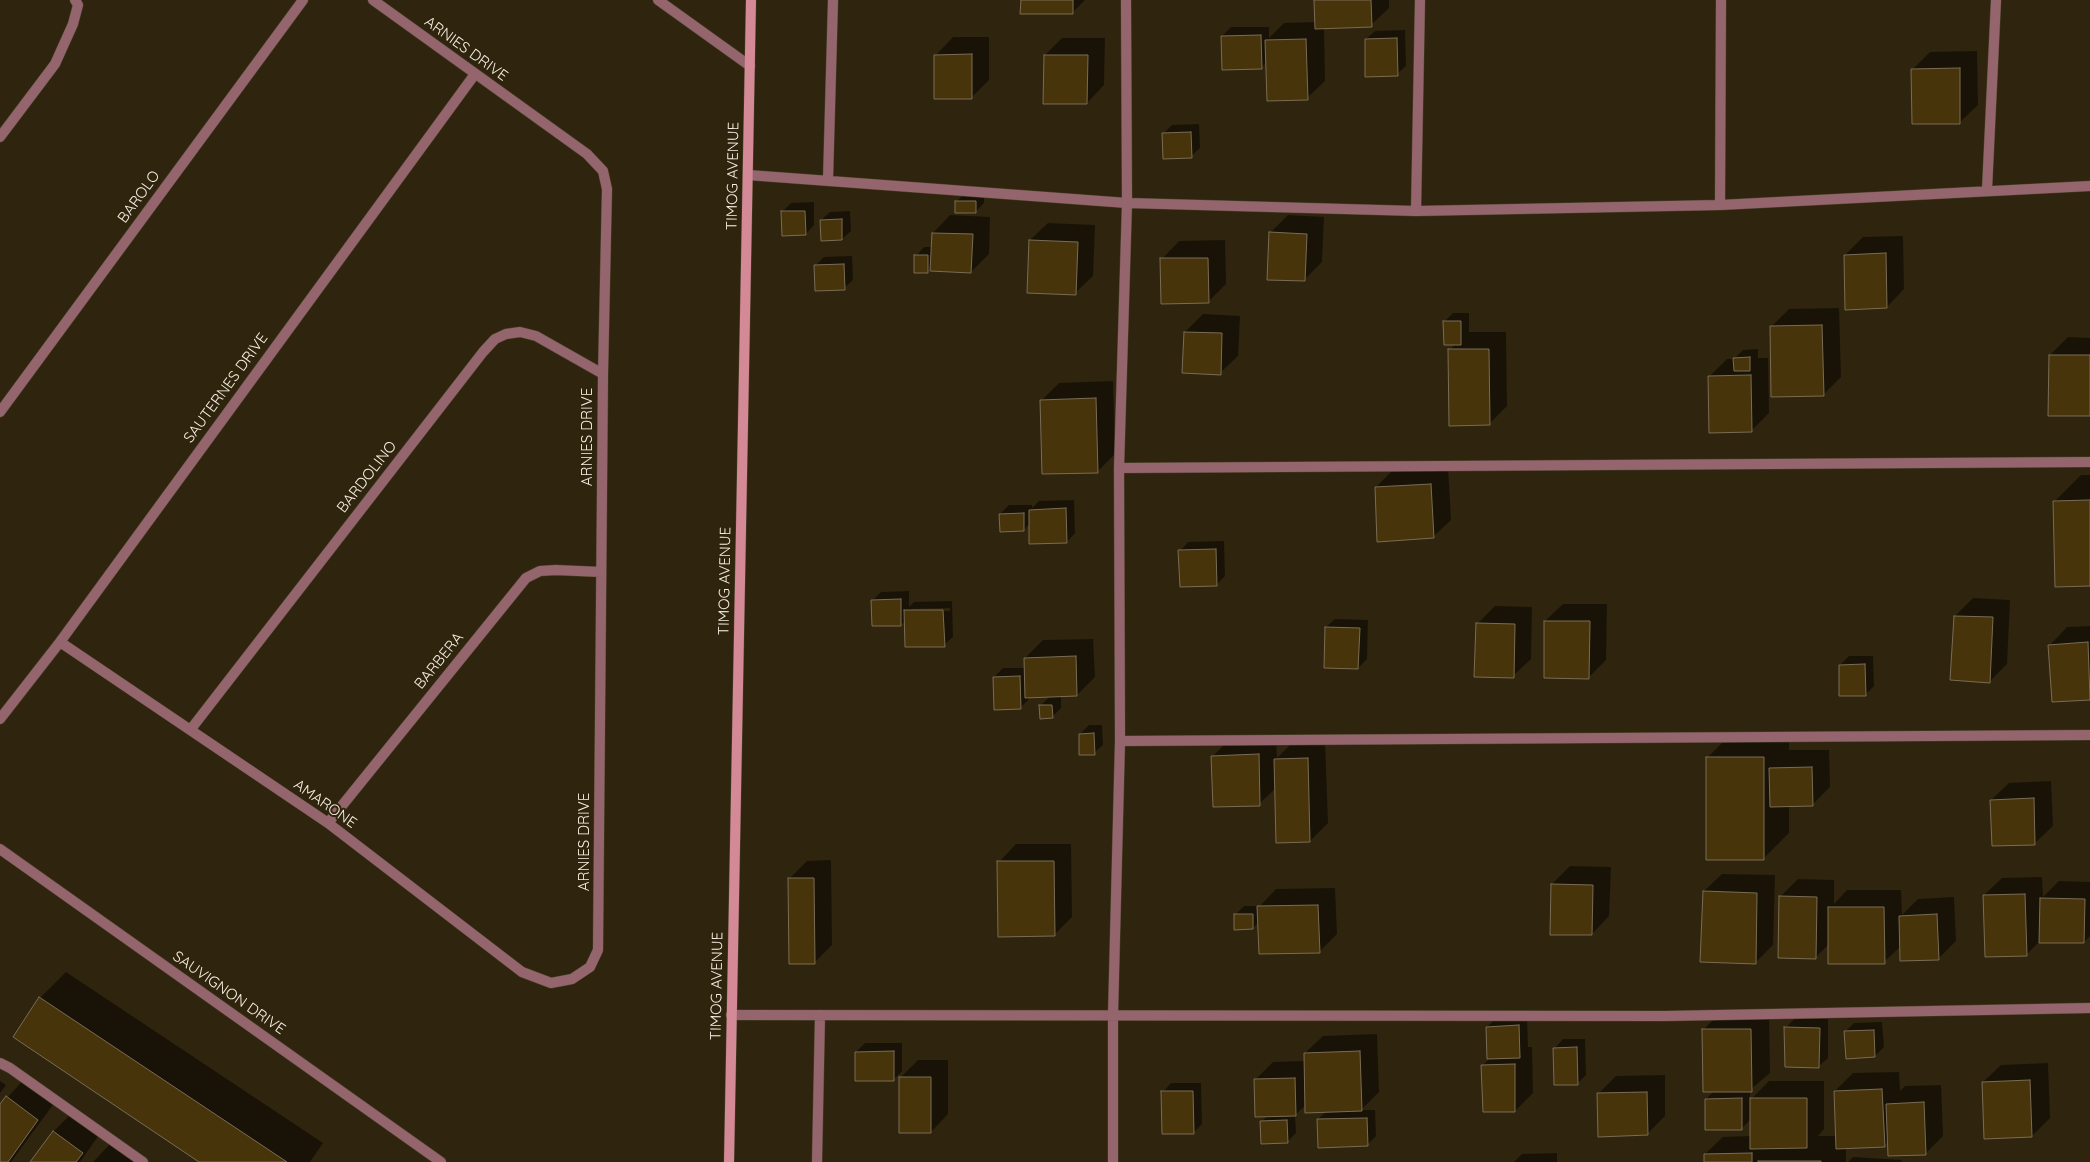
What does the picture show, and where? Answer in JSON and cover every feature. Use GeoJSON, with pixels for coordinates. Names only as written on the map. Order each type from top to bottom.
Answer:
{"type":"FeatureCollection","features":[{"type":"Feature","properties":{"kind":"main road","name":"TIMOG AVENUE"},"geometry":{"type":"LineString","coordinates":[[729,1162],[751,0]]}},
{"type":"Feature","properties":{"kind":"street"},"geometry":{"type":"LineString","coordinates":[[0,137],[55,64],[73,24],[78,6],[75,0]]}},
{"type":"Feature","properties":{"kind":"street","name":"BAROLO"},"geometry":{"type":"LineString","coordinates":[[0,412],[303,0]]}},
{"type":"Feature","properties":{"kind":"street","name":"ARNIES DRIVE"},"geometry":{"type":"LineString","coordinates":[[373,0],[587,154],[603,171],[607,189],[603,374],[598,950],[590,968],[572,980]]}},
{"type":"Feature","properties":{"kind":"street"},"geometry":{"type":"LineString","coordinates":[[658,0],[750,66]]}},
{"type":"Feature","properties":{"kind":"street"},"geometry":{"type":"LineString","coordinates":[[828,180],[833,0]]}},
{"type":"Feature","properties":{"kind":"street"},"geometry":{"type":"LineString","coordinates":[[1113,1162],[1113,1015],[1120,741],[1119,468],[1127,203],[1126,0]]}},
{"type":"Feature","properties":{"kind":"street"},"geometry":{"type":"LineString","coordinates":[[1416,211],[1420,0]]}},
{"type":"Feature","properties":{"kind":"street"},"geometry":{"type":"LineString","coordinates":[[1720,205],[1721,0]]}},
{"type":"Feature","properties":{"kind":"street"},"geometry":{"type":"LineString","coordinates":[[1987,190],[1996,0]]}},
{"type":"Feature","properties":{"kind":"street","name":"SAUTERNES DRIVE"},"geometry":{"type":"LineString","coordinates":[[0,719],[60,642],[475,74]]}},
{"type":"Feature","properties":{"kind":"street"},"geometry":{"type":"LineString","coordinates":[[748,175],[1127,203],[1416,211],[1720,205],[2090,186]]}},
{"type":"Feature","properties":{"kind":"street","name":"BARDOLINO"},"geometry":{"type":"LineString","coordinates":[[191,729],[483,352],[495,340],[506,334],[520,332],[536,336],[603,374]]}},
{"type":"Feature","properties":{"kind":"street"},"geometry":{"type":"LineString","coordinates":[[1119,468],[2090,462]]}},
{"type":"Feature","properties":{"kind":"street","name":"BARBERA"},"geometry":{"type":"LineString","coordinates":[[328,823],[526,578],[540,571],[601,572]]}},
{"type":"Feature","properties":{"kind":"street","name":"AMARONE"},"geometry":{"type":"LineString","coordinates":[[60,642],[328,823],[522,972],[551,983],[572,980]]}},
{"type":"Feature","properties":{"kind":"street"},"geometry":{"type":"LineString","coordinates":[[1120,741],[2090,735]]}},
{"type":"Feature","properties":{"kind":"street","name":"SAUVIGNON DRIVE"},"geometry":{"type":"LineString","coordinates":[[0,849],[441,1162]]}},
{"type":"Feature","properties":{"kind":"street"},"geometry":{"type":"LineString","coordinates":[[731,1015],[1666,1016],[2090,1008]]}},
{"type":"Feature","properties":{"kind":"street"},"geometry":{"type":"LineString","coordinates":[[817,1162],[820,1015]]}},
{"type":"Feature","properties":{"kind":"street"},"geometry":{"type":"LineString","coordinates":[[0,1063],[10,1068],[143,1162]]}},
{"type":"Feature","properties":{"kind":"building"},"geometry":{"type":"Polygon","coordinates":[[[1021,0],[1073,0],[1073,14],[1020,14],[1021,0]]]}},
{"type":"Feature","properties":{"kind":"building"},"geometry":{"type":"Polygon","coordinates":[[[1314,0],[1371,0],[1372,27],[1315,29],[1314,0]]]}},
{"type":"Feature","properties":{"kind":"building"},"geometry":{"type":"Polygon","coordinates":[[[1261,35],[1262,69],[1222,70],[1221,36],[1261,35]]]}},
{"type":"Feature","properties":{"kind":"building"},"geometry":{"type":"Polygon","coordinates":[[[1397,38],[1398,76],[1365,77],[1365,39],[1397,38]]]}},
{"type":"Feature","properties":{"kind":"building"},"geometry":{"type":"Polygon","coordinates":[[[1306,39],[1308,100],[1267,101],[1265,40],[1306,39]]]}},
{"type":"Feature","properties":{"kind":"building"},"geometry":{"type":"Polygon","coordinates":[[[972,54],[972,99],[934,99],[934,55],[972,54]]]}},
{"type":"Feature","properties":{"kind":"building"},"geometry":{"type":"Polygon","coordinates":[[[1044,55],[1088,55],[1087,104],[1043,104],[1044,55]]]}},
{"type":"Feature","properties":{"kind":"building"},"geometry":{"type":"Polygon","coordinates":[[[1960,68],[1960,124],[1912,124],[1911,69],[1960,68]]]}},
{"type":"Feature","properties":{"kind":"building"},"geometry":{"type":"Polygon","coordinates":[[[1191,132],[1192,158],[1163,159],[1162,133],[1191,132]]]}},
{"type":"Feature","properties":{"kind":"building"},"geometry":{"type":"Polygon","coordinates":[[[955,201],[976,201],[976,213],[955,213],[955,201]]]}},
{"type":"Feature","properties":{"kind":"building"},"geometry":{"type":"Polygon","coordinates":[[[781,211],[805,211],[806,235],[782,236],[781,211]]]}},
{"type":"Feature","properties":{"kind":"building"},"geometry":{"type":"Polygon","coordinates":[[[842,219],[842,240],[821,241],[820,220],[842,219]]]}},
{"type":"Feature","properties":{"kind":"building"},"geometry":{"type":"Polygon","coordinates":[[[1269,232],[1307,234],[1305,281],[1267,280],[1269,232]]]}},
{"type":"Feature","properties":{"kind":"building"},"geometry":{"type":"Polygon","coordinates":[[[932,233],[973,234],[971,273],[930,271],[932,233]]]}},
{"type":"Feature","properties":{"kind":"building"},"geometry":{"type":"Polygon","coordinates":[[[1029,240],[1078,242],[1076,295],[1027,293],[1029,240]]]}},
{"type":"Feature","properties":{"kind":"building"},"geometry":{"type":"Polygon","coordinates":[[[1886,253],[1887,308],[1845,310],[1844,255],[1886,253]]]}},
{"type":"Feature","properties":{"kind":"building"},"geometry":{"type":"Polygon","coordinates":[[[914,255],[928,255],[928,273],[914,273],[914,255]]]}},
{"type":"Feature","properties":{"kind":"building"},"geometry":{"type":"Polygon","coordinates":[[[1160,258],[1208,258],[1209,303],[1161,304],[1160,258]]]}},
{"type":"Feature","properties":{"kind":"building"},"geometry":{"type":"Polygon","coordinates":[[[844,264],[845,290],[815,291],[814,265],[844,264]]]}},
{"type":"Feature","properties":{"kind":"building"},"geometry":{"type":"Polygon","coordinates":[[[1443,321],[1461,321],[1461,345],[1444,345],[1443,321]]]}},
{"type":"Feature","properties":{"kind":"building"},"geometry":{"type":"Polygon","coordinates":[[[1822,325],[1824,396],[1771,397],[1770,326],[1822,325]]]}},
{"type":"Feature","properties":{"kind":"building"},"geometry":{"type":"Polygon","coordinates":[[[1184,332],[1222,333],[1221,375],[1182,373],[1184,332]]]}},
{"type":"Feature","properties":{"kind":"building"},"geometry":{"type":"Polygon","coordinates":[[[1448,349],[1489,349],[1490,425],[1449,426],[1448,349]]]}},
{"type":"Feature","properties":{"kind":"building"},"geometry":{"type":"Polygon","coordinates":[[[2049,355],[2090,355],[2090,416],[2048,416],[2049,355]]]}},
{"type":"Feature","properties":{"kind":"building"},"geometry":{"type":"Polygon","coordinates":[[[1750,357],[1750,371],[1734,371],[1733,358],[1750,357]]]}},
{"type":"Feature","properties":{"kind":"building"},"geometry":{"type":"Polygon","coordinates":[[[1751,375],[1752,432],[1709,433],[1708,376],[1751,375]]]}},
{"type":"Feature","properties":{"kind":"building"},"geometry":{"type":"Polygon","coordinates":[[[1096,398],[1098,473],[1042,474],[1040,400],[1096,398]]]}},
{"type":"Feature","properties":{"kind":"building"},"geometry":{"type":"Polygon","coordinates":[[[1431,484],[1434,538],[1377,542],[1375,487],[1431,484]]]}},
{"type":"Feature","properties":{"kind":"building"},"geometry":{"type":"Polygon","coordinates":[[[2090,500],[2090,586],[2055,587],[2053,501],[2090,500]]]}},
{"type":"Feature","properties":{"kind":"building"},"geometry":{"type":"Polygon","coordinates":[[[1066,508],[1067,543],[1029,544],[1029,510],[1066,508]]]}},
{"type":"Feature","properties":{"kind":"building"},"geometry":{"type":"Polygon","coordinates":[[[1024,513],[1024,531],[1000,532],[999,514],[1024,513]]]}},
{"type":"Feature","properties":{"kind":"building"},"geometry":{"type":"Polygon","coordinates":[[[1216,549],[1217,586],[1180,587],[1178,550],[1216,549]]]}},
{"type":"Feature","properties":{"kind":"building"},"geometry":{"type":"Polygon","coordinates":[[[901,599],[901,626],[872,626],[871,600],[901,599]]]}},
{"type":"Feature","properties":{"kind":"building"},"geometry":{"type":"Polygon","coordinates":[[[904,610],[943,610],[945,647],[905,647],[904,610]]]}},
{"type":"Feature","properties":{"kind":"building"},"geometry":{"type":"Polygon","coordinates":[[[1954,616],[1993,617],[1990,683],[1950,680],[1954,616]]]}},
{"type":"Feature","properties":{"kind":"building"},"geometry":{"type":"Polygon","coordinates":[[[1544,621],[1590,621],[1589,679],[1544,678],[1544,621]]]}},
{"type":"Feature","properties":{"kind":"building"},"geometry":{"type":"Polygon","coordinates":[[[1476,623],[1515,624],[1514,678],[1474,677],[1476,623]]]}},
{"type":"Feature","properties":{"kind":"building"},"geometry":{"type":"Polygon","coordinates":[[[1325,627],[1360,628],[1358,669],[1324,668],[1325,627]]]}},
{"type":"Feature","properties":{"kind":"building"},"geometry":{"type":"Polygon","coordinates":[[[2088,642],[2090,700],[2052,702],[2048,645],[2088,642]]]}},
{"type":"Feature","properties":{"kind":"building"},"geometry":{"type":"Polygon","coordinates":[[[1076,656],[1077,696],[1025,698],[1024,658],[1076,656]]]}},
{"type":"Feature","properties":{"kind":"building"},"geometry":{"type":"Polygon","coordinates":[[[1865,664],[1866,696],[1839,696],[1839,665],[1865,664]]]}},
{"type":"Feature","properties":{"kind":"building"},"geometry":{"type":"Polygon","coordinates":[[[1020,676],[1021,709],[994,710],[993,677],[1020,676]]]}},
{"type":"Feature","properties":{"kind":"building"},"geometry":{"type":"Polygon","coordinates":[[[1039,705],[1052,705],[1053,718],[1040,719],[1039,705]]]}},
{"type":"Feature","properties":{"kind":"building"},"geometry":{"type":"Polygon","coordinates":[[[1094,733],[1095,755],[1079,755],[1079,734],[1094,733]]]}},
{"type":"Feature","properties":{"kind":"building"},"geometry":{"type":"Polygon","coordinates":[[[1259,754],[1260,806],[1213,807],[1211,756],[1259,754]]]}},
{"type":"Feature","properties":{"kind":"building"},"geometry":{"type":"Polygon","coordinates":[[[1706,757],[1764,757],[1764,860],[1706,860],[1706,757]]]}},
{"type":"Feature","properties":{"kind":"building"},"geometry":{"type":"Polygon","coordinates":[[[1308,758],[1310,842],[1276,843],[1274,759],[1308,758]]]}},
{"type":"Feature","properties":{"kind":"building"},"geometry":{"type":"Polygon","coordinates":[[[1812,767],[1813,806],[1770,807],[1769,768],[1812,767]]]}},
{"type":"Feature","properties":{"kind":"building"},"geometry":{"type":"Polygon","coordinates":[[[2034,798],[2035,845],[1992,846],[1990,800],[2034,798]]]}},
{"type":"Feature","properties":{"kind":"building"},"geometry":{"type":"Polygon","coordinates":[[[997,861],[1054,861],[1055,936],[998,937],[997,861]]]}},
{"type":"Feature","properties":{"kind":"building"},"geometry":{"type":"Polygon","coordinates":[[[788,878],[814,878],[815,964],[789,964],[788,878]]]}},
{"type":"Feature","properties":{"kind":"building"},"geometry":{"type":"Polygon","coordinates":[[[1551,884],[1593,885],[1592,935],[1550,935],[1551,884]]]}},
{"type":"Feature","properties":{"kind":"building"},"geometry":{"type":"Polygon","coordinates":[[[1703,891],[1757,893],[1756,964],[1700,962],[1703,891]]]}},
{"type":"Feature","properties":{"kind":"building"},"geometry":{"type":"Polygon","coordinates":[[[2025,894],[2027,956],[1985,957],[1983,895],[2025,894]]]}},
{"type":"Feature","properties":{"kind":"building"},"geometry":{"type":"Polygon","coordinates":[[[1779,896],[1817,897],[1816,959],[1778,958],[1779,896]]]}},
{"type":"Feature","properties":{"kind":"building"},"geometry":{"type":"Polygon","coordinates":[[[2040,898],[2085,899],[2084,943],[2039,943],[2040,898]]]}},
{"type":"Feature","properties":{"kind":"building"},"geometry":{"type":"Polygon","coordinates":[[[1318,905],[1320,953],[1259,954],[1257,906],[1318,905]]]}},
{"type":"Feature","properties":{"kind":"building"},"geometry":{"type":"Polygon","coordinates":[[[1828,907],[1884,907],[1885,964],[1828,964],[1828,907]]]}},
{"type":"Feature","properties":{"kind":"building"},"geometry":{"type":"Polygon","coordinates":[[[1234,914],[1253,914],[1253,929],[1234,930],[1234,914]]]}},
{"type":"Feature","properties":{"kind":"building"},"geometry":{"type":"Polygon","coordinates":[[[1937,914],[1939,960],[1900,961],[1899,916],[1937,914]]]}},
{"type":"Feature","properties":{"kind":"building"},"geometry":{"type":"Polygon","coordinates":[[[39,997],[287,1162],[199,1162],[13,1037],[39,997]]]}},
{"type":"Feature","properties":{"kind":"building"},"geometry":{"type":"Polygon","coordinates":[[[1519,1025],[1520,1058],[1487,1059],[1486,1027],[1519,1025]]]}},
{"type":"Feature","properties":{"kind":"building"},"geometry":{"type":"Polygon","coordinates":[[[1784,1027],[1820,1028],[1819,1068],[1785,1067],[1784,1027]]]}},
{"type":"Feature","properties":{"kind":"building"},"geometry":{"type":"Polygon","coordinates":[[[1702,1029],[1751,1029],[1752,1092],[1703,1092],[1702,1029]]]}},
{"type":"Feature","properties":{"kind":"building"},"geometry":{"type":"Polygon","coordinates":[[[1874,1030],[1875,1057],[1846,1059],[1844,1031],[1874,1030]]]}},
{"type":"Feature","properties":{"kind":"building"},"geometry":{"type":"Polygon","coordinates":[[[1577,1047],[1578,1085],[1554,1085],[1553,1048],[1577,1047]]]}},
{"type":"Feature","properties":{"kind":"building"},"geometry":{"type":"Polygon","coordinates":[[[894,1051],[894,1081],[855,1081],[855,1052],[894,1051]]]}},
{"type":"Feature","properties":{"kind":"building"},"geometry":{"type":"Polygon","coordinates":[[[1360,1051],[1362,1111],[1305,1113],[1304,1053],[1360,1051]]]}},
{"type":"Feature","properties":{"kind":"building"},"geometry":{"type":"Polygon","coordinates":[[[1515,1064],[1515,1112],[1483,1112],[1481,1065],[1515,1064]]]}},
{"type":"Feature","properties":{"kind":"building"},"geometry":{"type":"Polygon","coordinates":[[[899,1077],[931,1077],[931,1133],[899,1133],[899,1077]]]}},
{"type":"Feature","properties":{"kind":"building"},"geometry":{"type":"Polygon","coordinates":[[[1295,1078],[1296,1116],[1255,1117],[1254,1079],[1295,1078]]]}},
{"type":"Feature","properties":{"kind":"building"},"geometry":{"type":"Polygon","coordinates":[[[2030,1080],[2032,1137],[1984,1139],[1982,1082],[2030,1080]]]}},
{"type":"Feature","properties":{"kind":"building"},"geometry":{"type":"Polygon","coordinates":[[[1882,1089],[1885,1147],[1836,1149],[1834,1091],[1882,1089]]]}},
{"type":"Feature","properties":{"kind":"building"},"geometry":{"type":"Polygon","coordinates":[[[1161,1091],[1193,1091],[1194,1134],[1162,1134],[1161,1091]]]}},
{"type":"Feature","properties":{"kind":"building"},"geometry":{"type":"Polygon","coordinates":[[[1647,1092],[1648,1135],[1598,1137],[1597,1093],[1647,1092]]]}},
{"type":"Feature","properties":{"kind":"building"},"geometry":{"type":"Polygon","coordinates":[[[6,1096],[38,1120],[8,1162],[0,1162],[0,1104],[6,1096]]]}},
{"type":"Feature","properties":{"kind":"building"},"geometry":{"type":"Polygon","coordinates":[[[1742,1098],[1742,1130],[1705,1130],[1705,1099],[1742,1098]]]}},
{"type":"Feature","properties":{"kind":"building"},"geometry":{"type":"Polygon","coordinates":[[[1750,1098],[1807,1098],[1807,1148],[1750,1149],[1750,1098]]]}},
{"type":"Feature","properties":{"kind":"building"},"geometry":{"type":"Polygon","coordinates":[[[1924,1102],[1926,1155],[1888,1156],[1886,1104],[1924,1102]]]}},
{"type":"Feature","properties":{"kind":"building"},"geometry":{"type":"Polygon","coordinates":[[[1367,1118],[1368,1146],[1318,1148],[1317,1119],[1367,1118]]]}},
{"type":"Feature","properties":{"kind":"building"},"geometry":{"type":"Polygon","coordinates":[[[1287,1120],[1288,1143],[1261,1144],[1260,1121],[1287,1120]]]}},
{"type":"Feature","properties":{"kind":"building"},"geometry":{"type":"Polygon","coordinates":[[[53,1131],[83,1153],[76,1162],[30,1162],[53,1131]]]}},
{"type":"Feature","properties":{"kind":"building"},"geometry":{"type":"Polygon","coordinates":[[[1752,1153],[1752,1162],[1704,1162],[1704,1154],[1752,1153]]]}},
{"type":"Feature","properties":{"kind":"building"},"geometry":{"type":"Polygon","coordinates":[[[1821,1161],[1821,1162],[1758,1162],[1821,1161]]]}}]}
